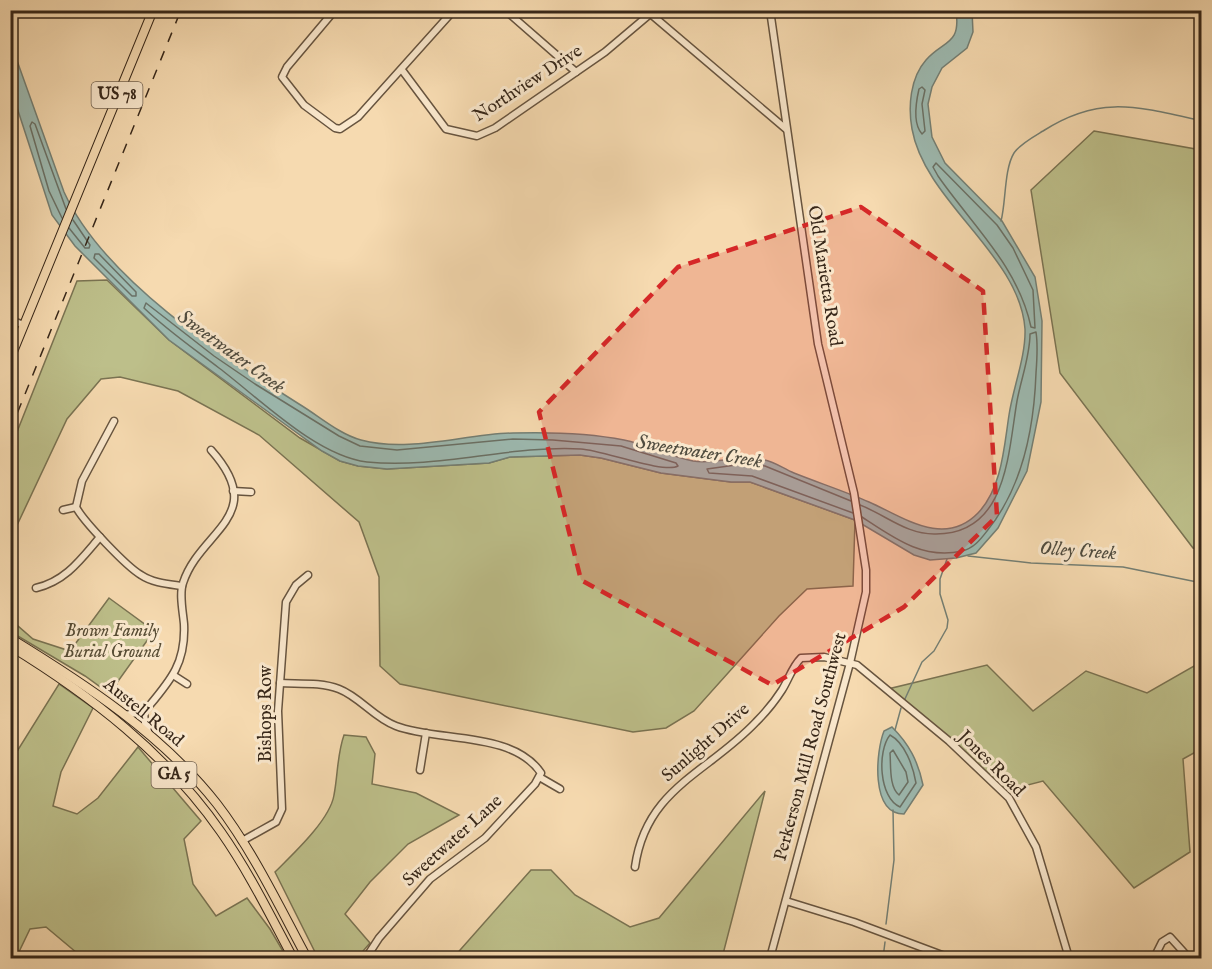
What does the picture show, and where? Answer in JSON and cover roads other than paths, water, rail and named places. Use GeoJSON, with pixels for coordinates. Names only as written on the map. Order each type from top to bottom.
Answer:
{"type":"FeatureCollection","features":[{"type":"Feature","properties":{"kind":"main road","name":"US 78"},"geometry":{"type":"LineString","coordinates":[[10,359],[153,10]]}},
{"type":"Feature","properties":{"kind":"main road","name":"Austell Road"},"geometry":{"type":"LineString","coordinates":[[10,638],[67,673],[124,715],[150,736],[198,783],[242,841],[307,958]]}},
{"type":"Feature","properties":{"kind":"main road","name":"Austell Road"},"geometry":{"type":"LineString","coordinates":[[10,646],[78,690],[135,738],[180,781],[201,805],[234,852],[293,958]]}},
{"type":"Feature","properties":{"kind":"street"},"geometry":{"type":"LineString","coordinates":[[335,10],[287,67],[282,77],[304,105],[335,128],[347,126],[402,70],[454,10]]}},
{"type":"Feature","properties":{"kind":"street"},"geometry":{"type":"LineString","coordinates":[[505,10],[576,72]]}},
{"type":"Feature","properties":{"kind":"street","name":"Old Marietta Road"},"geometry":{"type":"LineString","coordinates":[[770,10],[818,344],[863,542]]}},
{"type":"Feature","properties":{"kind":"street"},"geometry":{"type":"LineString","coordinates":[[648,12],[786,129]]}},
{"type":"Feature","properties":{"kind":"street","name":"Northview Drive"},"geometry":{"type":"LineString","coordinates":[[402,70],[446,129],[477,136],[495,129],[628,35],[648,12]]}},
{"type":"Feature","properties":{"kind":"street"},"geometry":{"type":"LineString","coordinates":[[10,320],[24,325]]}},
{"type":"Feature","properties":{"kind":"street"},"geometry":{"type":"LineString","coordinates":[[76,507],[82,481],[114,421]]}},
{"type":"Feature","properties":{"kind":"street"},"geometry":{"type":"LineString","coordinates":[[150,736],[144,712],[173,675],[184,650],[182,586],[200,554],[228,519],[233,491],[226,469],[211,450]]}},
{"type":"Feature","properties":{"kind":"street"},"geometry":{"type":"LineString","coordinates":[[233,491],[251,492]]}},
{"type":"Feature","properties":{"kind":"street"},"geometry":{"type":"LineString","coordinates":[[63,510],[76,507]]}},
{"type":"Feature","properties":{"kind":"street"},"geometry":{"type":"LineString","coordinates":[[76,507],[100,537],[138,574],[163,584],[182,586]]}},
{"type":"Feature","properties":{"kind":"street"},"geometry":{"type":"LineString","coordinates":[[36,588],[47,585],[69,572],[100,537]]}},
{"type":"Feature","properties":{"kind":"street","name":"Perkerson Mill Road Southwest"},"geometry":{"type":"LineString","coordinates":[[770,958],[866,592],[863,542]]}},
{"type":"Feature","properties":{"kind":"street","name":"Bishops Row"},"geometry":{"type":"LineString","coordinates":[[242,841],[276,822],[282,809],[280,683],[286,602],[296,585],[308,575]]}},
{"type":"Feature","properties":{"kind":"street","name":"Sunlight Drive"},"geometry":{"type":"LineString","coordinates":[[635,867],[641,840],[663,801],[680,784],[755,723],[779,695],[798,662],[809,656],[849,663]]}},
{"type":"Feature","properties":{"kind":"street","name":"Jones Road"},"geometry":{"type":"LineString","coordinates":[[849,663],[881,683],[949,741],[1009,798],[1036,848],[1069,958]]}},
{"type":"Feature","properties":{"kind":"street"},"geometry":{"type":"LineString","coordinates":[[173,675],[187,684]]}},
{"type":"Feature","properties":{"kind":"street"},"geometry":{"type":"LineString","coordinates":[[280,683],[324,685],[340,689],[384,721],[426,733],[484,741],[503,748],[539,769],[541,778],[560,789]]}},
{"type":"Feature","properties":{"kind":"street"},"geometry":{"type":"LineString","coordinates":[[124,715],[144,712]]}},
{"type":"Feature","properties":{"kind":"street"},"geometry":{"type":"LineString","coordinates":[[420,770],[426,733]]}},
{"type":"Feature","properties":{"kind":"street","name":"Sweetwater Lane"},"geometry":{"type":"LineString","coordinates":[[366,958],[386,930],[430,879],[485,838],[541,778]]}},
{"type":"Feature","properties":{"kind":"street"},"geometry":{"type":"LineString","coordinates":[[786,901],[854,922],[950,958]]}},
{"type":"Feature","properties":{"kind":"street"},"geometry":{"type":"LineString","coordinates":[[1154,958],[1162,942],[1170,937],[1177,942],[1189,958]]}},
{"type":"Feature","properties":{"kind":"street"},"geometry":{"type":"LineString","coordinates":[[925,958],[926,949]]}},
{"type":"Feature","properties":{"kind":"water"},"geometry":{"type":"Polygon","coordinates":[[[956,11],[972,11],[973,32],[967,48],[942,68],[932,87],[928,104],[932,137],[945,163],[1002,221],[1035,277],[1042,321],[1041,402],[1027,471],[998,528],[976,553],[956,558],[930,560],[914,555],[855,520],[750,482],[731,482],[661,473],[601,458],[580,455],[510,457],[489,463],[387,469],[358,466],[340,461],[322,451],[169,340],[75,246],[52,215],[11,89],[10,41],[64,192],[82,224],[106,255],[167,312],[201,338],[345,434],[361,440],[398,445],[494,434],[569,434],[624,440],[693,461],[711,462],[756,458],[772,462],[794,473],[860,498],[909,521],[938,529],[951,528],[965,523],[978,513],[992,492],[1001,467],[1025,339],[1019,302],[1007,277],[934,181],[920,156],[912,129],[910,102],[916,75],[926,60],[950,41],[956,30],[956,11]]]}},
{"type":"Feature","properties":{"kind":"water"},"geometry":{"type":"Polygon","coordinates":[[[892,727],[912,753],[923,785],[904,814],[893,811],[885,804],[878,780],[881,740],[884,731],[892,727]]]}},
{"type":"Feature","properties":{"kind":"waterway"},"geometry":{"type":"LineString","coordinates":[[1001,221],[1008,168],[1014,153],[1027,141],[1064,119],[1083,112],[1120,107],[1159,111],[1202,121]]}},
{"type":"Feature","properties":{"kind":"waterway","name":"Olley Creek"},"geometry":{"type":"LineString","coordinates":[[968,556],[1031,563],[1123,567],[1202,583]]}},
{"type":"Feature","properties":{"kind":"waterway"},"geometry":{"type":"LineString","coordinates":[[904,701],[922,662],[934,651],[947,628],[948,620],[940,594],[940,579],[947,559]]}},
{"type":"Feature","properties":{"kind":"waterway"},"geometry":{"type":"LineString","coordinates":[[895,730],[901,708]]}},
{"type":"Feature","properties":{"kind":"waterway"},"geometry":{"type":"LineString","coordinates":[[886,924],[894,860],[893,810]]}},
{"type":"Feature","properties":{"kind":"waterway"},"geometry":{"type":"LineString","coordinates":[[883,958],[885,942]]}},
{"type":"Feature","properties":{"kind":"railway"},"geometry":{"type":"LineString","coordinates":[[10,431],[181,10]]}},
{"type":"Feature","properties":{"kind":"water label","name":"Sweetwater Creek"},"geometry":{"type":"Point","coordinates":[231,352]}},
{"type":"Feature","properties":{"kind":"water label","name":"Sweetwater Creek"},"geometry":{"type":"Point","coordinates":[699,452]}},
{"type":"Feature","properties":{"kind":"park label","name":"Brown Family Burial Ground"},"geometry":{"type":"Point","coordinates":[112,641]}}]}
